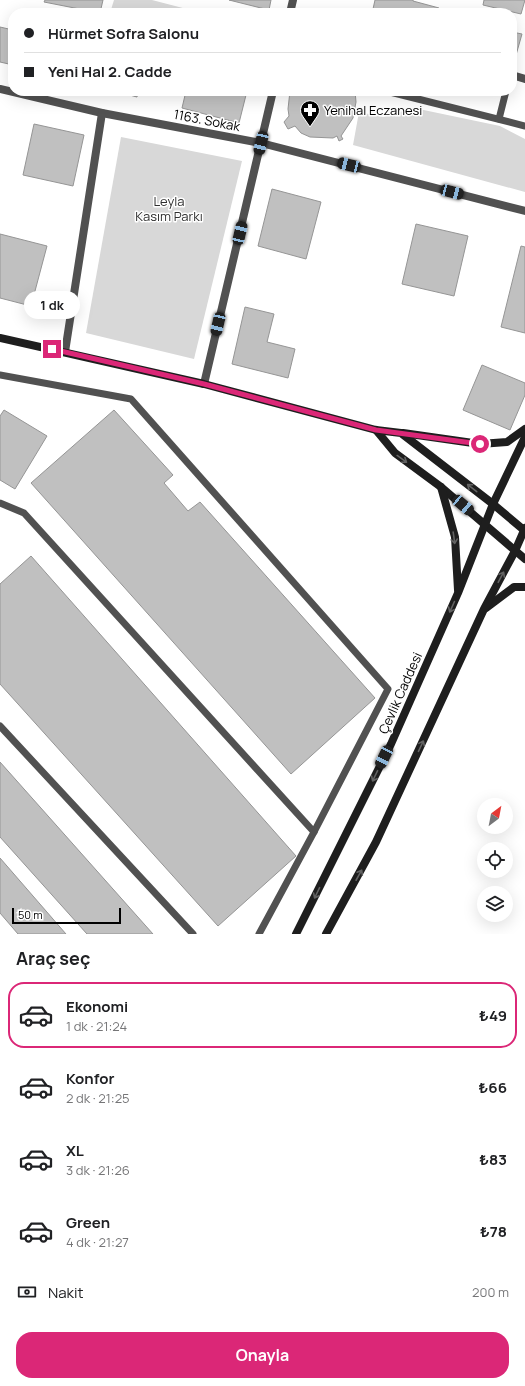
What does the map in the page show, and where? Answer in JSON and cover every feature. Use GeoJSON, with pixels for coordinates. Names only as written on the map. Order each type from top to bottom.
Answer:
{"type":"FeatureCollection","features":[{"type":"Feature","properties":{"kind":"main road"},"geometry":{"type":"LineString","coordinates":[[0,338],[204,384],[376,430],[480,444],[507,442],[525,429]]}},
{"type":"Feature","properties":{"kind":"main road"},"geometry":{"type":"LineString","coordinates":[[376,430],[395,453],[441,487],[525,559]]}},
{"type":"Feature","properties":{"kind":"main road"},"geometry":{"type":"LineString","coordinates":[[326,934],[376,842],[484,609],[525,530],[401,433]]}},
{"type":"Feature","properties":{"kind":"main road"},"geometry":{"type":"LineString","coordinates":[[493,504],[525,437]]}},
{"type":"Feature","properties":{"kind":"main road"},"geometry":{"type":"LineString","coordinates":[[441,487],[455,537],[458,593]]}},
{"type":"Feature","properties":{"kind":"main road","name":"Çevlik Caddesi"},"geometry":{"type":"LineString","coordinates":[[296,934],[391,744],[458,593],[493,504]]}},
{"type":"Feature","properties":{"kind":"main road"},"geometry":{"type":"LineString","coordinates":[[484,609],[514,587],[525,586]]}},
{"type":"Feature","properties":{"kind":"street","name":"1163. Sokak"},"geometry":{"type":"LineString","coordinates":[[30,96],[102,113],[261,143],[525,211]]}},
{"type":"Feature","properties":{"kind":"street"},"geometry":{"type":"LineString","coordinates":[[204,384],[271,96]]}},
{"type":"Feature","properties":{"kind":"street"},"geometry":{"type":"LineString","coordinates":[[65,352],[102,113]]}},
{"type":"Feature","properties":{"kind":"lane"},"geometry":{"type":"LineString","coordinates":[[406,96],[525,126]]}},
{"type":"Feature","properties":{"kind":"lane"},"geometry":{"type":"LineString","coordinates":[[499,119],[505,96]]}},
{"type":"Feature","properties":{"kind":"lane"},"geometry":{"type":"LineString","coordinates":[[0,375],[131,399],[388,689],[259,934]]}},
{"type":"Feature","properties":{"kind":"lane"},"geometry":{"type":"LineString","coordinates":[[0,503],[24,513],[314,832]]}},
{"type":"Feature","properties":{"kind":"lane"},"geometry":{"type":"LineString","coordinates":[[0,726],[193,934]]}},
{"type":"Feature","properties":{"kind":"green space"},"geometry":{"type":"Polygon","coordinates":[[[114,0],[152,0],[183,8],[112,8],[114,0]]]}},
{"type":"Feature","properties":{"kind":"green space"},"geometry":{"type":"Polygon","coordinates":[[[414,108],[500,126],[525,139],[525,192],[353,145],[359,112],[383,117],[414,108]]]}},
{"type":"Feature","properties":{"kind":"green space","name":"Leyla Kasım Parkı"},"geometry":{"type":"Polygon","coordinates":[[[121,137],[242,161],[194,359],[86,333],[121,137]]]}},
{"type":"Feature","properties":{"kind":"building"},"geometry":{"type":"Polygon","coordinates":[[[45,0],[103,0],[101,8],[75,8],[44,2],[45,0]]]}},
{"type":"Feature","properties":{"kind":"building"},"geometry":{"type":"Polygon","coordinates":[[[229,0],[271,0],[269,8],[261,8],[229,0]]]}},
{"type":"Feature","properties":{"kind":"building"},"geometry":{"type":"Polygon","coordinates":[[[375,0],[413,0],[439,8],[373,8],[375,0]]]}},
{"type":"Feature","properties":{"kind":"building"},"geometry":{"type":"Polygon","coordinates":[[[484,0],[525,0],[521,14],[517,13],[517,8],[496,8],[483,5],[484,0]]]}},
{"type":"Feature","properties":{"kind":"building"},"geometry":{"type":"Polygon","coordinates":[[[0,27],[8,29],[8,64],[0,62],[0,27]]]}},
{"type":"Feature","properties":{"kind":"building"},"geometry":{"type":"Polygon","coordinates":[[[517,33],[522,34],[517,52],[517,33]]]}},
{"type":"Feature","properties":{"kind":"building"},"geometry":{"type":"Polygon","coordinates":[[[185,96],[246,96],[239,123],[182,108],[185,96]]]}},
{"type":"Feature","properties":{"kind":"building"},"geometry":{"type":"Polygon","coordinates":[[[289,96],[355,96],[356,102],[353,118],[341,136],[343,139],[339,141],[337,136],[333,138],[310,137],[301,133],[295,126],[288,129],[284,122],[289,116],[289,96]]]}},
{"type":"Feature","properties":{"kind":"building"},"geometry":{"type":"Polygon","coordinates":[[[34,124],[84,135],[73,186],[23,175],[34,124]]]}},
{"type":"Feature","properties":{"kind":"building"},"geometry":{"type":"Polygon","coordinates":[[[272,189],[321,202],[306,259],[258,246],[272,189]]]}},
{"type":"Feature","properties":{"kind":"building"},"geometry":{"type":"Polygon","coordinates":[[[416,224],[468,236],[454,296],[402,284],[416,224]]]}},
{"type":"Feature","properties":{"kind":"building"},"geometry":{"type":"Polygon","coordinates":[[[0,234],[47,246],[31,306],[0,298],[0,234]]]}},
{"type":"Feature","properties":{"kind":"building"},"geometry":{"type":"Polygon","coordinates":[[[521,246],[525,247],[525,333],[501,327],[521,246]]]}},
{"type":"Feature","properties":{"kind":"building"},"geometry":{"type":"Polygon","coordinates":[[[245,307],[274,314],[267,342],[295,349],[288,378],[232,364],[245,307]]]}},
{"type":"Feature","properties":{"kind":"building"},"geometry":{"type":"Polygon","coordinates":[[[482,365],[525,383],[525,395],[510,430],[463,410],[482,365]]]}},
{"type":"Feature","properties":{"kind":"building"},"geometry":{"type":"Polygon","coordinates":[[[4,410],[47,436],[15,489],[0,480],[0,416],[4,410]]]}},
{"type":"Feature","properties":{"kind":"building"},"geometry":{"type":"Polygon","coordinates":[[[114,410],[173,475],[164,483],[188,511],[200,502],[375,698],[291,774],[31,483],[114,410]]]}},
{"type":"Feature","properties":{"kind":"building"},"geometry":{"type":"Polygon","coordinates":[[[31,556],[296,856],[218,926],[0,684],[0,584],[31,556]]]}},
{"type":"Feature","properties":{"kind":"building"},"geometry":{"type":"Polygon","coordinates":[[[0,762],[153,934],[87,934],[0,837],[0,762]]]}},
{"type":"Feature","properties":{"kind":"building"},"geometry":{"type":"Polygon","coordinates":[[[0,858],[66,934],[18,934],[0,913],[0,858]]]}},
{"type":"Feature","properties":{"kind":"place","name":"Yenihal Eczanesi"},"geometry":{"type":"Point","coordinates":[310,127]}},
{"type":"Feature","properties":{"kind":"route"},"geometry":{"type":"LineString","coordinates":[[52,349],[204,384],[376,430],[480,444]]}}]}
